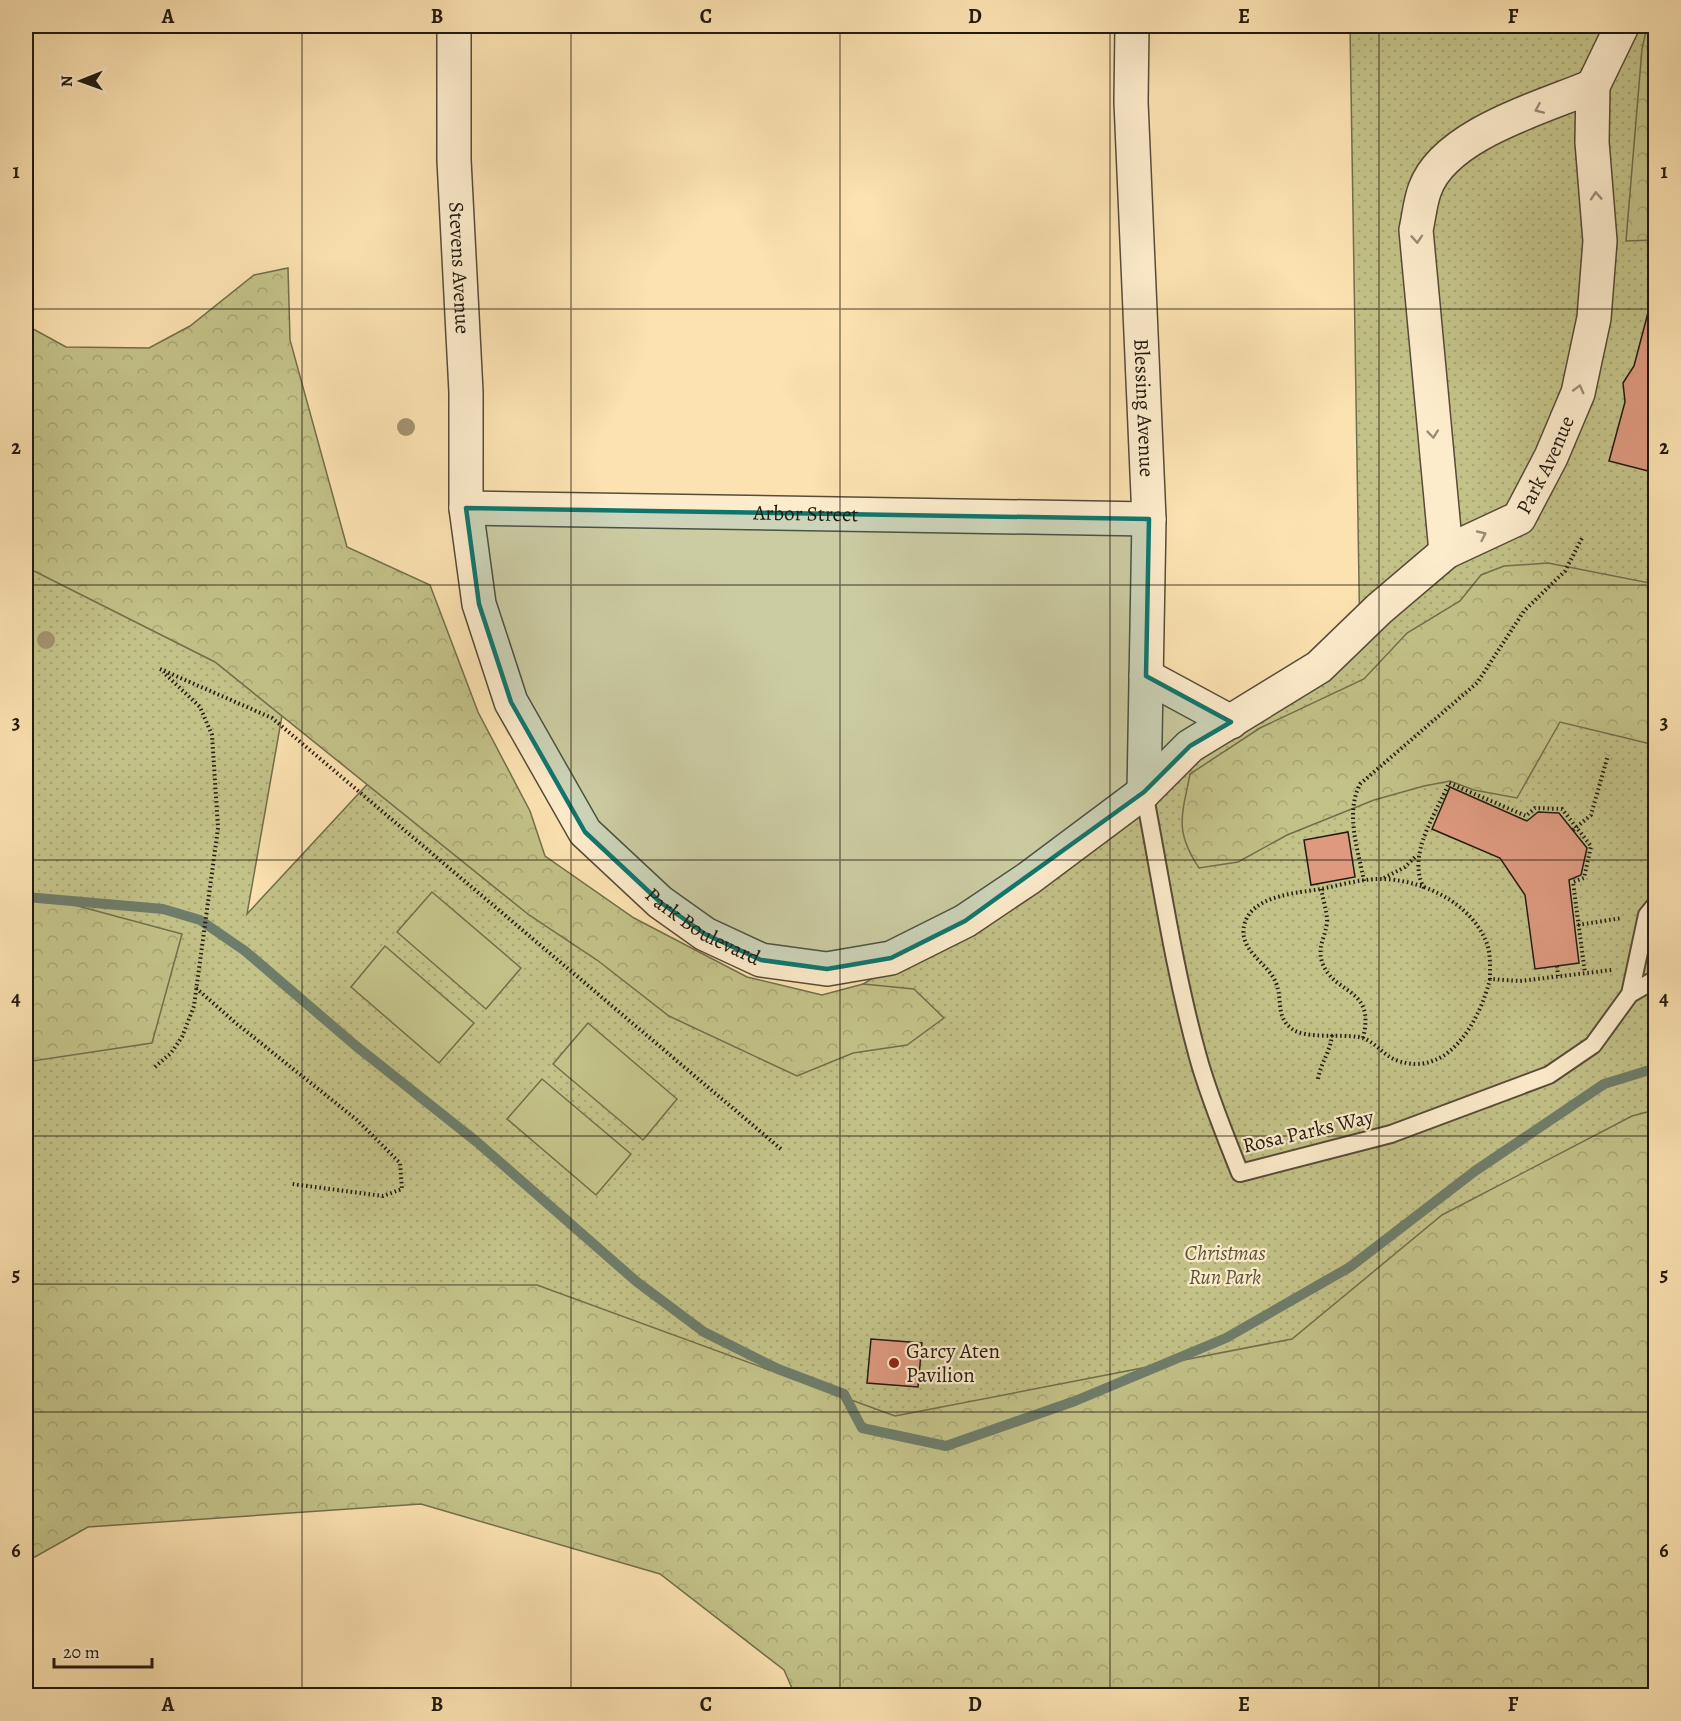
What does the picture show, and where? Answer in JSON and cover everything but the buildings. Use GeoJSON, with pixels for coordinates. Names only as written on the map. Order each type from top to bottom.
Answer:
{"type":"FeatureCollection","features":[{"type":"Feature","properties":{"kind":"street","name":"Stevens Avenue"},"geometry":{"type":"LineString","coordinates":[[454,26],[454,160],[466,392],[466,508]]}},
{"type":"Feature","properties":{"kind":"street","name":"Blessing Avenue"},"geometry":{"type":"LineString","coordinates":[[1132,26],[1131,102],[1149,519],[1144,792]]}},
{"type":"Feature","properties":{"kind":"street","name":"Park Avenue"},"geometry":{"type":"LineString","coordinates":[[1144,792],[1190,746],[1318,667],[1379,609],[1446,552],[1519,518],[1551,457],[1578,393],[1594,318],[1600,241],[1592,142],[1593,87],[1622,26]]}},
{"type":"Feature","properties":{"kind":"street"},"geometry":{"type":"LineString","coordinates":[[1446,552],[1416,230],[1425,188],[1443,160],[1471,137],[1593,87]]}},
{"type":"Feature","properties":{"kind":"street","name":"Arbor Street"},"geometry":{"type":"LineString","coordinates":[[466,508],[1149,519]]}},
{"type":"Feature","properties":{"kind":"street","name":"Park Boulevard"},"geometry":{"type":"LineString","coordinates":[[466,508],[479,604],[511,702],[585,832],[660,902],[705,934],[762,960],[826,969],[891,958],[965,921],[1029,878],[1144,792]]}},
{"type":"Feature","properties":{"kind":"street"},"geometry":{"type":"LineString","coordinates":[[1146,676],[1231,722]]}},
{"type":"Feature","properties":{"kind":"lane","name":"Rosa Parks Way"},"geometry":{"type":"LineString","coordinates":[[1144,792],[1176,962],[1198,1057],[1216,1115],[1240,1173],[1391,1134],[1549,1076],[1593,1045],[1630,994],[1656,979]]}},
{"type":"Feature","properties":{"kind":"lane"},"geometry":{"type":"LineString","coordinates":[[1630,994],[1647,915],[1656,904]]}},
{"type":"Feature","properties":{"kind":"path"},"geometry":{"type":"LineString","coordinates":[[1364,881],[1352,815],[1360,784],[1477,684],[1524,611],[1565,571],[1582,538]]}},
{"type":"Feature","properties":{"kind":"path"},"geometry":{"type":"LineString","coordinates":[[155,1067],[171,1053],[182,1037],[194,1006],[218,828],[212,735],[200,707],[160,669],[272,718],[781,1149]]}},
{"type":"Feature","properties":{"kind":"path"},"geometry":{"type":"LineString","coordinates":[[1575,829],[1591,815],[1608,754]]}},
{"type":"Feature","properties":{"kind":"path"},"geometry":{"type":"LineString","coordinates":[[1379,879],[1424,888],[1452,901],[1476,924],[1489,951],[1490,979],[1477,1016],[1455,1048],[1444,1057],[1433,1061],[1407,1063],[1396,1060],[1363,1038],[1302,1033],[1287,1025],[1279,1009],[1276,983],[1248,946],[1243,929],[1245,921],[1257,907],[1276,897],[1379,879],[1406,867],[1419,852],[1449,783],[1526,816],[1535,808],[1562,809],[1575,829],[1591,846],[1584,878],[1573,882],[1585,973]]}},
{"type":"Feature","properties":{"kind":"path"},"geometry":{"type":"LineString","coordinates":[[1419,852],[1418,867],[1424,888]]}},
{"type":"Feature","properties":{"kind":"path"},"geometry":{"type":"LineString","coordinates":[[1321,889],[1327,922],[1320,941],[1322,960],[1332,976],[1355,994],[1360,1002],[1365,1019],[1363,1038]]}},
{"type":"Feature","properties":{"kind":"path"},"geometry":{"type":"LineString","coordinates":[[1578,925],[1622,918]]}},
{"type":"Feature","properties":{"kind":"path"},"geometry":{"type":"LineString","coordinates":[[1557,966],[1558,976]]}},
{"type":"Feature","properties":{"kind":"path"},"geometry":{"type":"LineString","coordinates":[[1490,979],[1520,981],[1636,967]]}},
{"type":"Feature","properties":{"kind":"path"},"geometry":{"type":"LineString","coordinates":[[196,988],[237,1024],[357,1120],[400,1163],[402,1189],[383,1196],[292,1184]]}},
{"type":"Feature","properties":{"kind":"path"},"geometry":{"type":"LineString","coordinates":[[1318,1079],[1321,1066],[1330,1051],[1332,1035]]}},
{"type":"Feature","properties":{"kind":"highlighted area"},"geometry":{"type":"Polygon","coordinates":[[[466,508],[1149,519],[1146,676],[1231,722],[1190,746],[1144,792],[965,921],[891,958],[827,969],[761,960],[705,934],[660,902],[585,832],[511,702],[479,604],[466,508]]]}},
{"type":"Feature","properties":{"kind":"green space","name":"Christmas Run Park"},"geometry":{"type":"Polygon","coordinates":[[[1350,26],[1655,26],[1655,1695],[734,1433],[26,1459],[26,530],[286,693],[247,914],[375,776],[797,1025],[965,921],[1360,646],[1350,26]]]}},
{"type":"Feature","properties":{"kind":"green space"},"geometry":{"type":"Polygon","coordinates":[[[1647,26],[1656,26],[1655,240],[1626,241],[1642,49],[1647,26]]]}},
{"type":"Feature","properties":{"kind":"green space"},"geometry":{"type":"Polygon","coordinates":[[[288,268],[290,340],[347,547],[430,585],[478,712],[530,811],[545,856],[634,918],[747,977],[822,995],[863,984],[914,989],[944,1018],[907,1045],[853,1053],[797,1076],[669,1016],[597,960],[529,915],[215,662],[26,567],[26,325],[66,347],[149,348],[190,326],[254,275],[288,268]]]}},
{"type":"Feature","properties":{"kind":"green space"},"geometry":{"type":"Polygon","coordinates":[[[1548,563],[1655,584],[1655,745],[1560,722],[1517,798],[1474,790],[1450,781],[1424,786],[1374,800],[1287,835],[1238,862],[1199,868],[1191,855],[1183,833],[1183,812],[1190,774],[1260,728],[1364,679],[1407,633],[1460,601],[1481,575],[1504,566],[1548,563]]]}},
{"type":"Feature","properties":{"kind":"green space"},"geometry":{"type":"Polygon","coordinates":[[[26,892],[182,934],[152,1043],[26,1062],[26,892]]]}},
{"type":"Feature","properties":{"kind":"green space"},"geometry":{"type":"Polygon","coordinates":[[[432,892],[521,968],[486,1009],[397,932],[432,892]]]}},
{"type":"Feature","properties":{"kind":"green space"},"geometry":{"type":"Polygon","coordinates":[[[385,946],[474,1023],[439,1063],[351,987],[385,946]]]}},
{"type":"Feature","properties":{"kind":"green space"},"geometry":{"type":"Polygon","coordinates":[[[588,1023],[677,1099],[643,1140],[553,1064],[588,1023]]]}},
{"type":"Feature","properties":{"kind":"green space"},"geometry":{"type":"Polygon","coordinates":[[[542,1079],[631,1154],[596,1195],[507,1119],[542,1079]]]}},
{"type":"Feature","properties":{"kind":"green space"},"geometry":{"type":"Polygon","coordinates":[[[1655,1110],[1655,1695],[795,1695],[784,1670],[660,1574],[421,1504],[88,1527],[26,1562],[26,1284],[537,1285],[895,1416],[1292,1339],[1442,1215],[1632,1116],[1655,1110]]]}},
{"type":"Feature","properties":{"kind":"waterway"},"geometry":{"type":"LineString","coordinates":[[26,897],[163,909],[200,920],[245,951],[356,1046],[477,1142],[637,1282],[704,1332],[778,1369],[844,1394],[862,1428],[946,1446],[1075,1401],[1226,1338],[1350,1267],[1475,1171],[1604,1084],[1656,1068]]}},
{"type":"Feature","properties":{"kind":"place","name":"Garcy Aten Pavilion"},"geometry":{"type":"Point","coordinates":[894,1363]}}]}
